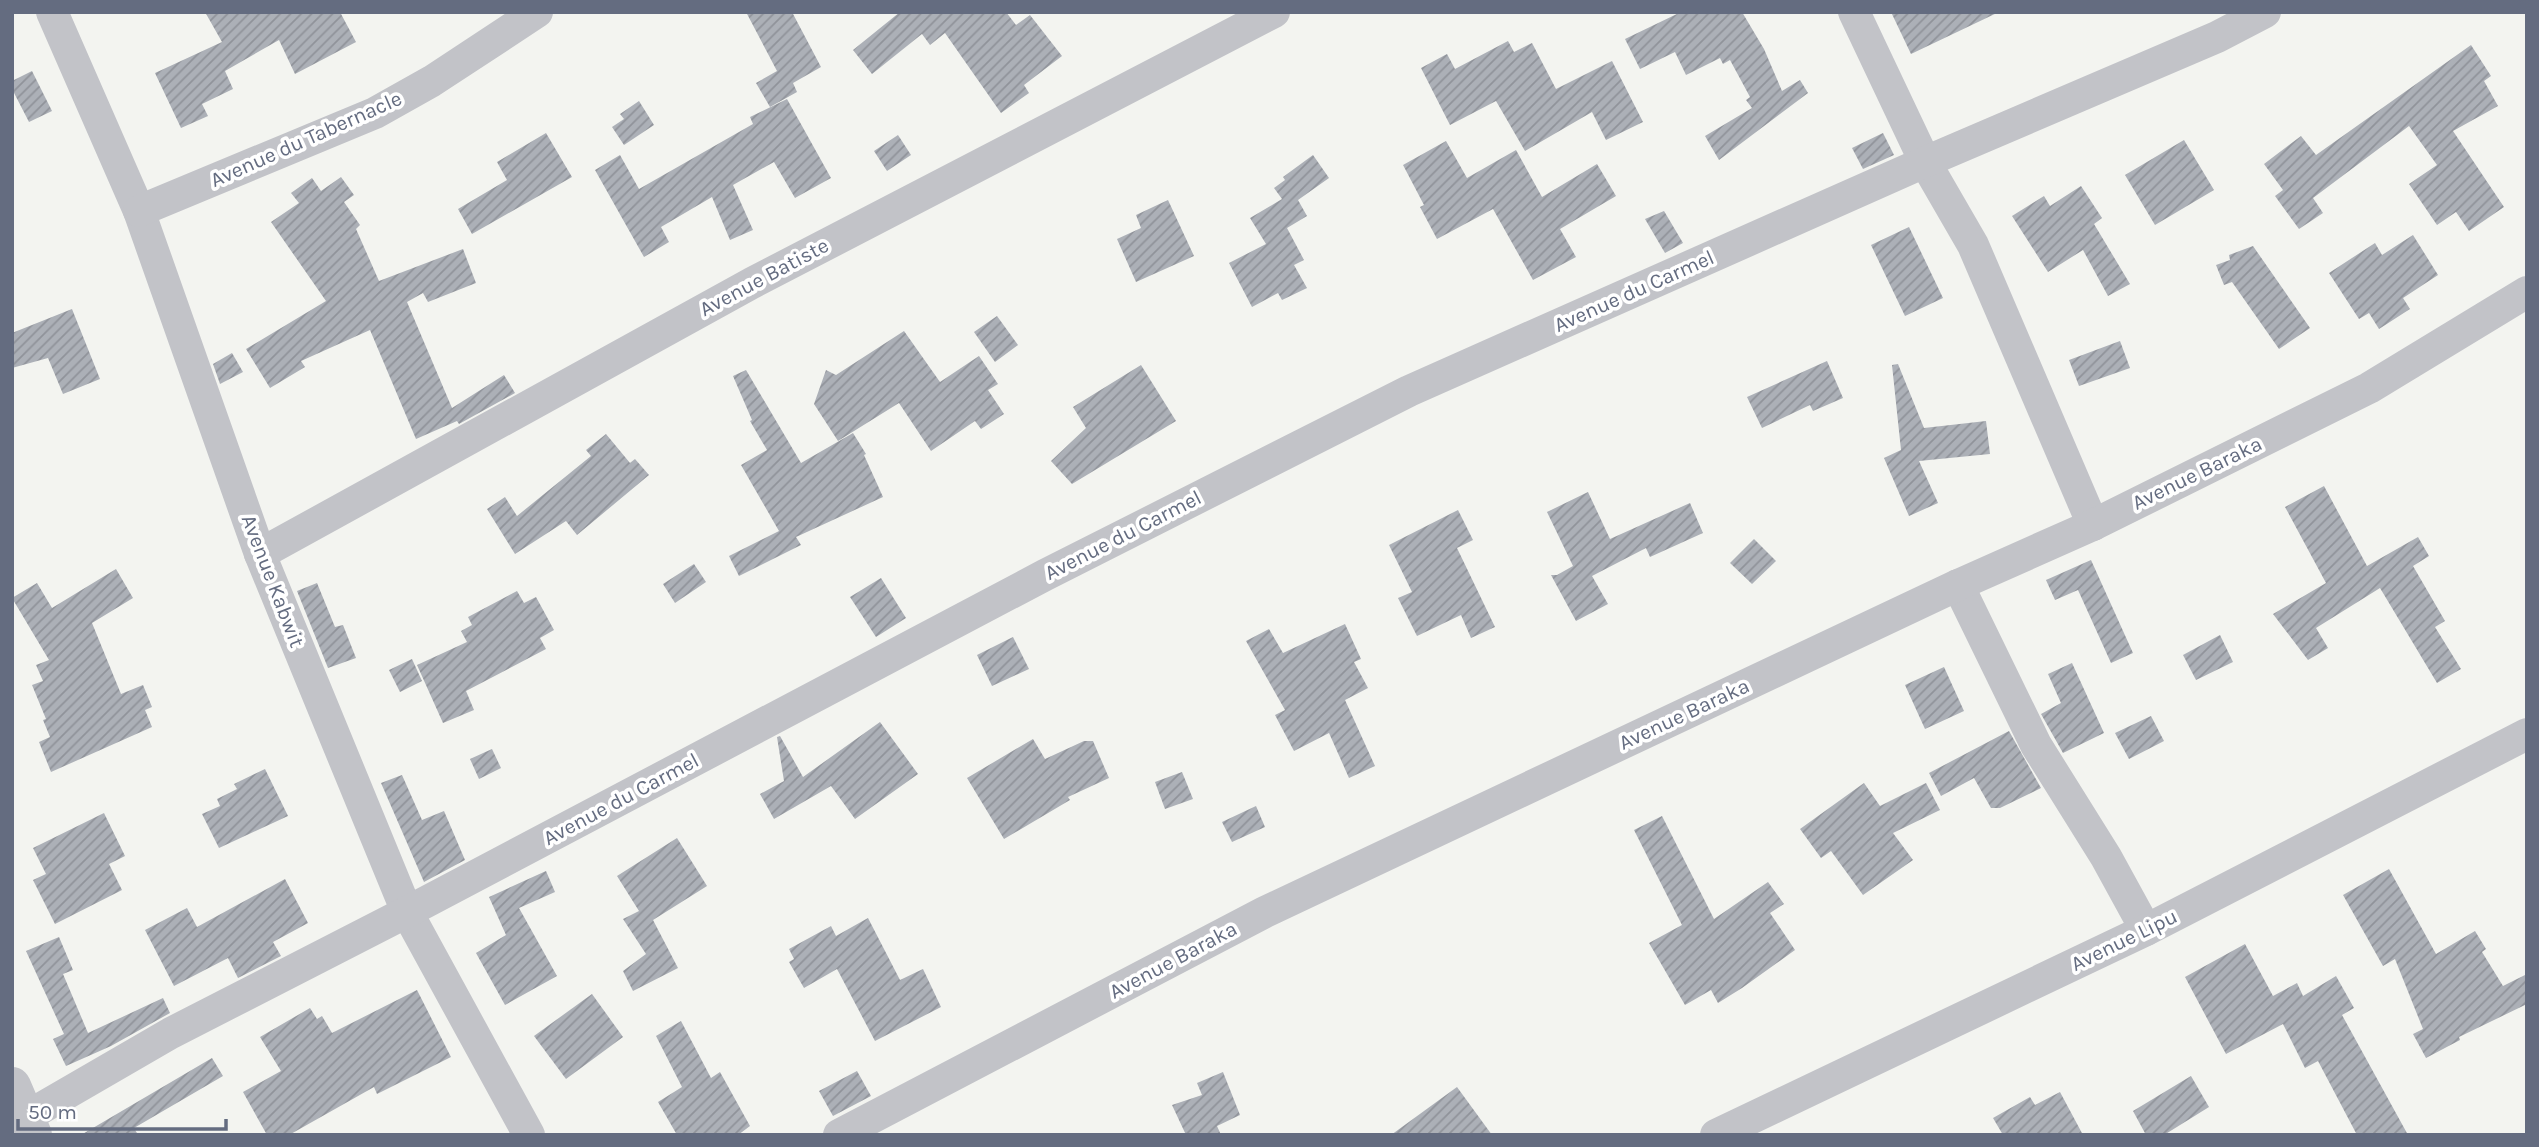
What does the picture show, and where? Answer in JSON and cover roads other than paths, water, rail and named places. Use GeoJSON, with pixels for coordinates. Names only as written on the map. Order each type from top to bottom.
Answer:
{"type":"FeatureCollection","features":[{"type":"Feature","properties":{"kind":"street","name":"Avenue Kabwit"},"geometry":{"type":"LineString","coordinates":[[52,12],[139,211],[260,554],[407,912],[529,1135]]}},
{"type":"Feature","properties":{"kind":"street","name":"Avenue du Tabernacle"},"geometry":{"type":"LineString","coordinates":[[139,211],[375,113],[432,81],[537,12]]}},
{"type":"Feature","properties":{"kind":"street","name":"Avenue Batiste"},"geometry":{"type":"LineString","coordinates":[[260,554],[752,283],[1274,12]]}},
{"type":"Feature","properties":{"kind":"street"},"geometry":{"type":"LineString","coordinates":[[1854,12],[1926,162],[1973,245],[2093,525]]}},
{"type":"Feature","properties":{"kind":"street","name":"Avenue du Carmel"},"geometry":{"type":"LineString","coordinates":[[21,1115],[171,1033],[407,912],[1045,575],[1409,391],[1926,162],[2217,37],[2264,12]]}},
{"type":"Feature","properties":{"kind":"street","name":"Avenue Baraka"},"geometry":{"type":"LineString","coordinates":[[839,1135],[1265,912],[1958,584],[2093,525],[2369,388],[2527,292]]}},
{"type":"Feature","properties":{"kind":"street"},"geometry":{"type":"LineString","coordinates":[[1958,584],[2036,745],[2106,857],[2146,930]]}},
{"type":"Feature","properties":{"kind":"street","name":"Avenue Lipu"},"geometry":{"type":"LineString","coordinates":[[1716,1135],[2146,930],[2527,734]]}}]}
